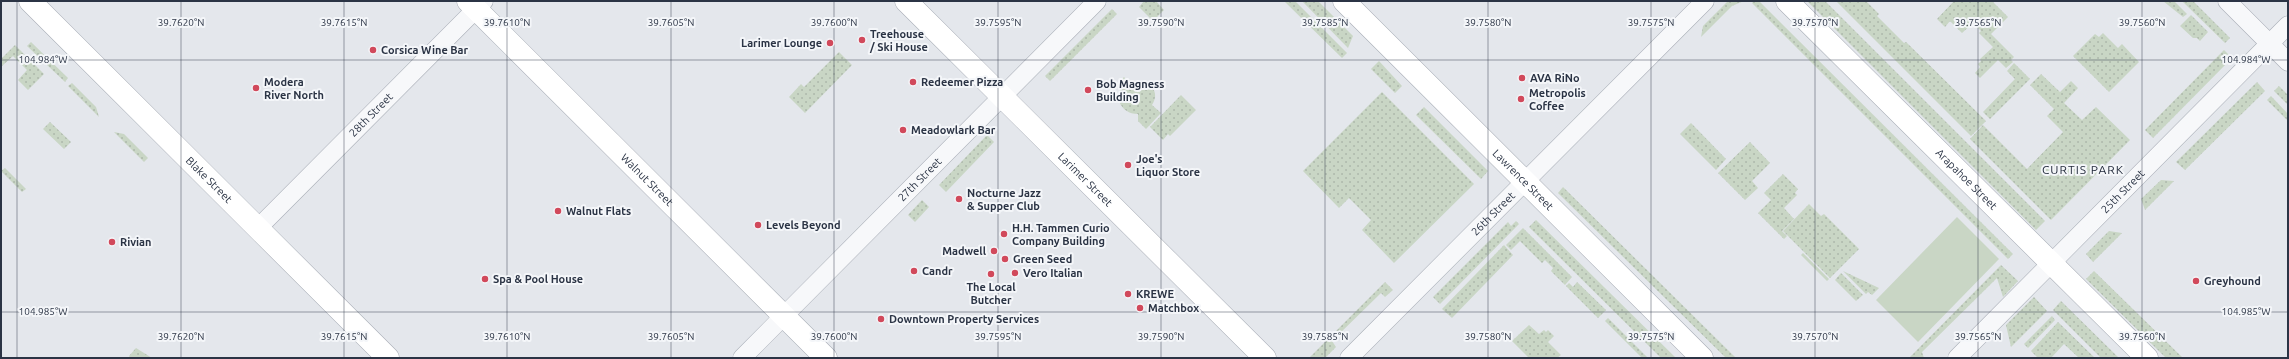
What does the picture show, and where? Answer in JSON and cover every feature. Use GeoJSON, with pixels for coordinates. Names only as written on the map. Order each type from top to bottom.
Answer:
{"type":"FeatureCollection","features":[{"type":"Feature","properties":{"kind":"street","name":"Blake Street"},"geometry":{"type":"LineString","coordinates":[[30,1],[388,358]]}},
{"type":"Feature","properties":{"kind":"street","name":"Larimer Street"},"geometry":{"type":"LineString","coordinates":[[906,1],[1265,358]]}},
{"type":"Feature","properties":{"kind":"street","name":"27th Street"},"geometry":{"type":"LineString","coordinates":[[742,358],[1097,1]]}},
{"type":"Feature","properties":{"kind":"street","name":"Lawrence Street"},"geometry":{"type":"LineString","coordinates":[[1344,1],[1702,358]]}},
{"type":"Feature","properties":{"kind":"street","name":"26th Street"},"geometry":{"type":"LineString","coordinates":[[1350,358],[1705,1]]}},
{"type":"Feature","properties":{"kind":"street","name":"Arapahoe Street"},"geometry":{"type":"LineString","coordinates":[[1787,1],[2052,262],[2147,358]]}},
{"type":"Feature","properties":{"kind":"street"},"geometry":{"type":"LineString","coordinates":[[2227,1],[2288,62]]}},
{"type":"Feature","properties":{"kind":"street","name":"28th Street"},"geometry":{"type":"LineString","coordinates":[[258,228],[476,4]]}},
{"type":"Feature","properties":{"kind":"street","name":"Walnut Street"},"geometry":{"type":"LineString","coordinates":[[476,4],[826,358]]}},
{"type":"Feature","properties":{"kind":"street","name":"25th Street"},"geometry":{"type":"LineString","coordinates":[[1957,358],[2288,25]]}},
{"type":"Feature","properties":{"kind":"green space"},"geometry":{"type":"Polygon","coordinates":[[[1144,1],[1156,1],[1164,10],[1153,21],[1139,7],[1144,1]]]}},
{"type":"Feature","properties":{"kind":"green space"},"geometry":{"type":"Polygon","coordinates":[[[1284,1],[1295,1],[1347,53],[1342,58],[1284,1]]]}},
{"type":"Feature","properties":{"kind":"green space"},"geometry":{"type":"Polygon","coordinates":[[[1302,1],[1318,1],[1353,36],[1348,48],[1302,1]]]}},
{"type":"Feature","properties":{"kind":"green space"},"geometry":{"type":"Polygon","coordinates":[[[1728,1],[1744,1],[1732,6],[1701,37],[1703,26],[1728,1]]]}},
{"type":"Feature","properties":{"kind":"green space"},"geometry":{"type":"Polygon","coordinates":[[[1754,1],[1759,1],[2013,254],[2008,259],[1752,3],[1754,1]]]}},
{"type":"Feature","properties":{"kind":"green space"},"geometry":{"type":"Polygon","coordinates":[[[1807,1],[1825,1],[2045,221],[2036,230],[1807,1]]]}},
{"type":"Feature","properties":{"kind":"green space"},"geometry":{"type":"Polygon","coordinates":[[[1836,1],[1866,1],[1879,14],[1877,16],[1904,43],[1906,42],[1986,121],[1971,136],[1836,1]]]}},
{"type":"Feature","properties":{"kind":"green space"},"geometry":{"type":"Polygon","coordinates":[[[1954,1],[1992,1],[2008,17],[1991,34],[2014,57],[2011,60],[2013,62],[2006,68],[1998,60],[1980,78],[1975,73],[1980,67],[1978,64],[1981,61],[1980,59],[1993,47],[1979,33],[1981,31],[1973,23],[1962,33],[1950,21],[1945,27],[1937,19],[1954,1]]]}},
{"type":"Feature","properties":{"kind":"green space"},"geometry":{"type":"Polygon","coordinates":[[[2163,1],[2174,1],[2187,14],[2183,17],[2163,1]]]}},
{"type":"Feature","properties":{"kind":"green space"},"geometry":{"type":"Polygon","coordinates":[[[2182,1],[2193,1],[2230,38],[2225,43],[2182,1]]]}},
{"type":"Feature","properties":{"kind":"green space"},"geometry":{"type":"Polygon","coordinates":[[[1112,9],[1117,14],[1050,81],[1045,76],[1112,9]]]}},
{"type":"Feature","properties":{"kind":"green space"},"geometry":{"type":"Polygon","coordinates":[[[2191,15],[2208,32],[2200,41],[2197,38],[2193,38],[2180,26],[2191,15]]]}},
{"type":"Feature","properties":{"kind":"green space"},"geometry":{"type":"Polygon","coordinates":[[[2103,33],[2118,48],[2122,44],[2139,62],[2109,92],[2073,56],[2095,34],[2099,37],[2103,33]]]}},
{"type":"Feature","properties":{"kind":"green space"},"geometry":{"type":"Polygon","coordinates":[[[31,42],[68,78],[65,82],[27,46],[31,42]]]}},
{"type":"Feature","properties":{"kind":"green space"},"geometry":{"type":"Polygon","coordinates":[[[15,45],[44,74],[28,90],[18,80],[27,70],[13,56],[2,66],[1,65],[1,59],[15,45]]]}},
{"type":"Feature","properties":{"kind":"green space"},"geometry":{"type":"Polygon","coordinates":[[[2224,50],[2232,58],[2153,138],[2145,130],[2224,50]]]}},
{"type":"Feature","properties":{"kind":"green space"},"geometry":{"type":"Polygon","coordinates":[[[839,52],[852,65],[805,113],[789,97],[801,84],[804,87],[839,52]]]}},
{"type":"Feature","properties":{"kind":"green space"},"geometry":{"type":"Polygon","coordinates":[[[1379,61],[1402,86],[1395,93],[1371,69],[1379,61]]]}},
{"type":"Feature","properties":{"kind":"green space"},"geometry":{"type":"Polygon","coordinates":[[[2014,63],[2030,79],[1990,119],[1983,112],[2015,79],[2007,71],[2014,63]]]}},
{"type":"Feature","properties":{"kind":"green space"},"geometry":{"type":"Polygon","coordinates":[[[2041,74],[2060,92],[2071,81],[2078,88],[2064,103],[2082,120],[2096,107],[2130,140],[2051,220],[1970,139],[1983,125],[2027,169],[2063,132],[2047,116],[2054,109],[2030,85],[2041,74]]]}},
{"type":"Feature","properties":{"kind":"green space"},"geometry":{"type":"Polygon","coordinates":[[[1124,77],[1130,83],[1149,84],[1154,91],[1155,99],[1152,105],[1161,113],[1146,129],[1138,121],[1138,114],[1127,111],[1120,103],[1119,93],[1126,83],[1122,79],[1124,77]]]}},
{"type":"Feature","properties":{"kind":"green space"},"geometry":{"type":"Polygon","coordinates":[[[2257,82],[2265,91],[2185,170],[2176,162],[2257,82]]]}},
{"type":"Feature","properties":{"kind":"green space"},"geometry":{"type":"Polygon","coordinates":[[[72,83],[96,107],[99,117],[68,86],[72,83]]]}},
{"type":"Feature","properties":{"kind":"green space"},"geometry":{"type":"Polygon","coordinates":[[[2279,86],[2288,95],[2288,105],[2274,91],[2279,86]]]}},
{"type":"Feature","properties":{"kind":"green space"},"geometry":{"type":"Polygon","coordinates":[[[1382,92],[1474,184],[1394,263],[1362,230],[1371,220],[1349,198],[1339,208],[1303,171],[1382,92]]]}},
{"type":"Feature","properties":{"kind":"green space"},"geometry":{"type":"Polygon","coordinates":[[[1181,95],[1196,110],[1170,136],[1168,134],[1163,140],[1150,127],[1181,95]]]}},
{"type":"Feature","properties":{"kind":"green space"},"geometry":{"type":"Polygon","coordinates":[[[2271,96],[2288,114],[2288,121],[2267,100],[2271,96]]]}},
{"type":"Feature","properties":{"kind":"green space"},"geometry":{"type":"Polygon","coordinates":[[[1424,107],[1488,171],[1481,179],[1416,115],[1424,107]]]}},
{"type":"Feature","properties":{"kind":"green space"},"geometry":{"type":"Polygon","coordinates":[[[50,122],[71,142],[64,149],[43,129],[50,122]]]}},
{"type":"Feature","properties":{"kind":"green space"},"geometry":{"type":"Polygon","coordinates":[[[1691,123],[1726,159],[1716,170],[1680,134],[1691,123]]]}},
{"type":"Feature","properties":{"kind":"green space"},"geometry":{"type":"Polygon","coordinates":[[[114,132],[124,134],[148,158],[144,162],[114,132]]]}},
{"type":"Feature","properties":{"kind":"green space"},"geometry":{"type":"Polygon","coordinates":[[[987,135],[994,142],[946,192],[939,185],[987,135]]]}},
{"type":"Feature","properties":{"kind":"green space"},"geometry":{"type":"Polygon","coordinates":[[[1750,142],[1770,163],[1752,181],[1758,188],[1745,200],[1718,173],[1750,142]]]}},
{"type":"Feature","properties":{"kind":"green space"},"geometry":{"type":"Polygon","coordinates":[[[5,168],[26,189],[22,192],[1,171],[5,168]]]}},
{"type":"Feature","properties":{"kind":"green space"},"geometry":{"type":"Polygon","coordinates":[[[1783,174],[1798,189],[1795,193],[1797,195],[1784,208],[1794,219],[1782,231],[1787,236],[1784,239],[1758,213],[1771,200],[1764,193],[1783,174]]]}},
{"type":"Feature","properties":{"kind":"green space"},"geometry":{"type":"Polygon","coordinates":[[[2161,180],[2174,181],[2145,210],[2141,199],[2161,180]]]}},
{"type":"Feature","properties":{"kind":"green space"},"geometry":{"type":"Polygon","coordinates":[[[1563,187],[1736,358],[1726,358],[1558,193],[1563,187]]]}},
{"type":"Feature","properties":{"kind":"green space"},"geometry":{"type":"Polygon","coordinates":[[[922,200],[929,207],[915,222],[908,215],[922,200]]]}},
{"type":"Feature","properties":{"kind":"green space"},"geometry":{"type":"Polygon","coordinates":[[[1809,204],[1821,216],[1824,214],[1859,249],[1830,278],[1783,231],[1809,204]]]}},
{"type":"Feature","properties":{"kind":"green space"},"geometry":{"type":"Polygon","coordinates":[[[1957,217],[1999,259],[1918,342],[1876,300],[1957,217]]]}},
{"type":"Feature","properties":{"kind":"green space"},"geometry":{"type":"Polygon","coordinates":[[[1536,220],[1676,358],[1661,358],[1529,227],[1536,220]]]}},
{"type":"Feature","properties":{"kind":"green space"},"geometry":{"type":"Polygon","coordinates":[[[1516,221],[1519,224],[1440,304],[1433,297],[1508,222],[1511,226],[1516,221]]]}},
{"type":"Feature","properties":{"kind":"green space"},"geometry":{"type":"Polygon","coordinates":[[[1523,228],[1572,277],[1565,285],[1551,271],[1553,268],[1545,260],[1542,263],[1520,241],[1511,250],[1506,245],[1523,228]]]}},
{"type":"Feature","properties":{"kind":"green space"},"geometry":{"type":"Polygon","coordinates":[[[2109,231],[2122,233],[2093,262],[2086,254],[2109,231]]]}},
{"type":"Feature","properties":{"kind":"green space"},"geometry":{"type":"Polygon","coordinates":[[[1504,245],[1513,255],[1452,318],[1442,309],[1504,245]]]}},
{"type":"Feature","properties":{"kind":"green space"},"geometry":{"type":"Polygon","coordinates":[[[1803,253],[1829,279],[1827,281],[1801,255],[1803,253]]]}},
{"type":"Feature","properties":{"kind":"green space"},"geometry":{"type":"Polygon","coordinates":[[[2001,265],[2018,281],[2003,297],[1997,278],[1922,352],[1924,358],[1909,358],[2001,265]]]}},
{"type":"Feature","properties":{"kind":"green space"},"geometry":{"type":"Polygon","coordinates":[[[1843,271],[1879,288],[1872,295],[1868,292],[1866,294],[1843,271]]]}},
{"type":"Feature","properties":{"kind":"green space"},"geometry":{"type":"Polygon","coordinates":[[[2094,271],[2183,358],[2166,358],[2086,279],[2094,271]]]}},
{"type":"Feature","properties":{"kind":"green space"},"geometry":{"type":"Polygon","coordinates":[[[1841,273],[1863,295],[1856,301],[1835,280],[1841,273]]]}},
{"type":"Feature","properties":{"kind":"green space"},"geometry":{"type":"Polygon","coordinates":[[[1385,282],[1393,290],[1385,297],[1381,293],[1332,341],[1336,347],[1325,358],[1309,358],[1385,282]]]}},
{"type":"Feature","properties":{"kind":"green space"},"geometry":{"type":"Polygon","coordinates":[[[1577,282],[1606,310],[1598,318],[1566,286],[1569,283],[1573,287],[1577,282]]]}},
{"type":"Feature","properties":{"kind":"green space"},"geometry":{"type":"Polygon","coordinates":[[[2034,297],[2047,311],[2011,347],[2006,325],[2034,297]]]}},
{"type":"Feature","properties":{"kind":"green space"},"geometry":{"type":"Polygon","coordinates":[[[2061,301],[2119,358],[2101,358],[2053,310],[2061,301]]]}},
{"type":"Feature","properties":{"kind":"green space"},"geometry":{"type":"Polygon","coordinates":[[[2052,316],[2055,320],[2028,348],[2024,344],[2052,316]]]}},
{"type":"Feature","properties":{"kind":"green space"},"geometry":{"type":"Polygon","coordinates":[[[1608,318],[1648,358],[1642,358],[1605,321],[1608,318]]]}},
{"type":"Feature","properties":{"kind":"green space"},"geometry":{"type":"Polygon","coordinates":[[[2058,322],[2095,358],[2079,358],[2064,344],[2051,358],[2038,358],[2031,351],[2058,322]]]}},
{"type":"Feature","properties":{"kind":"green space"},"geometry":{"type":"Polygon","coordinates":[[[1529,325],[1539,334],[1544,330],[1546,332],[1548,330],[1554,336],[1548,342],[1561,355],[1557,358],[1529,358],[1512,341],[1529,325]]]}},
{"type":"Feature","properties":{"kind":"green space"},"geometry":{"type":"Polygon","coordinates":[[[136,348],[152,358],[130,358],[129,356],[136,348]]]}},
{"type":"Feature","properties":{"kind":"place","name":"Treehouse / Ski House"},"geometry":{"type":"Point","coordinates":[862,40]}},
{"type":"Feature","properties":{"kind":"place","name":"Larimer Lounge"},"geometry":{"type":"Point","coordinates":[830,43]}},
{"type":"Feature","properties":{"kind":"place","name":"Corsica Wine Bar"},"geometry":{"type":"Point","coordinates":[373,50]}},
{"type":"Feature","properties":{"kind":"place","name":"AVA RiNo"},"geometry":{"type":"Point","coordinates":[1522,78]}},
{"type":"Feature","properties":{"kind":"place","name":"Redeemer Pizza"},"geometry":{"type":"Point","coordinates":[913,82]}},
{"type":"Feature","properties":{"kind":"place","name":"Modera River North"},"geometry":{"type":"Point","coordinates":[256,88]}},
{"type":"Feature","properties":{"kind":"place","name":"Bob Magness Building"},"geometry":{"type":"Point","coordinates":[1088,90]}},
{"type":"Feature","properties":{"kind":"place","name":"Metropolis Coffee"},"geometry":{"type":"Point","coordinates":[1521,99]}},
{"type":"Feature","properties":{"kind":"place","name":"Meadowlark Bar"},"geometry":{"type":"Point","coordinates":[903,130]}},
{"type":"Feature","properties":{"kind":"place","name":"Joe's Liquor Store"},"geometry":{"type":"Point","coordinates":[1128,165]}},
{"type":"Feature","properties":{"kind":"place","name":"Nocturne Jazz & Supper Club"},"geometry":{"type":"Point","coordinates":[959,199]}},
{"type":"Feature","properties":{"kind":"place","name":"Walnut Flats"},"geometry":{"type":"Point","coordinates":[558,211]}},
{"type":"Feature","properties":{"kind":"place","name":"Levels Beyond"},"geometry":{"type":"Point","coordinates":[758,225]}},
{"type":"Feature","properties":{"kind":"place","name":"H.H. Tammen Curio Company Building"},"geometry":{"type":"Point","coordinates":[1004,234]}},
{"type":"Feature","properties":{"kind":"place","name":"Rivian"},"geometry":{"type":"Point","coordinates":[112,242]}},
{"type":"Feature","properties":{"kind":"place","name":"Madwell"},"geometry":{"type":"Point","coordinates":[994,251]}},
{"type":"Feature","properties":{"kind":"place","name":"Green Seed"},"geometry":{"type":"Point","coordinates":[1005,259]}},
{"type":"Feature","properties":{"kind":"place","name":"Candr"},"geometry":{"type":"Point","coordinates":[914,271]}},
{"type":"Feature","properties":{"kind":"place","name":"Vero Italian"},"geometry":{"type":"Point","coordinates":[1015,273]}},
{"type":"Feature","properties":{"kind":"place","name":"The Local Butcher"},"geometry":{"type":"Point","coordinates":[991,274]}},
{"type":"Feature","properties":{"kind":"place","name":"Spa & Pool House"},"geometry":{"type":"Point","coordinates":[485,279]}},
{"type":"Feature","properties":{"kind":"place","name":"Greyhound"},"geometry":{"type":"Point","coordinates":[2196,281]}},
{"type":"Feature","properties":{"kind":"place","name":"KREWE"},"geometry":{"type":"Point","coordinates":[1128,294]}},
{"type":"Feature","properties":{"kind":"place","name":"Matchbox"},"geometry":{"type":"Point","coordinates":[1140,308]}},
{"type":"Feature","properties":{"kind":"place","name":"Downtown Property Services"},"geometry":{"type":"Point","coordinates":[881,319]}},
{"type":"Feature","properties":{"kind":"district","name":"CURTIS PARK"},"geometry":{"type":"Point","coordinates":[2083,169]}}]}
